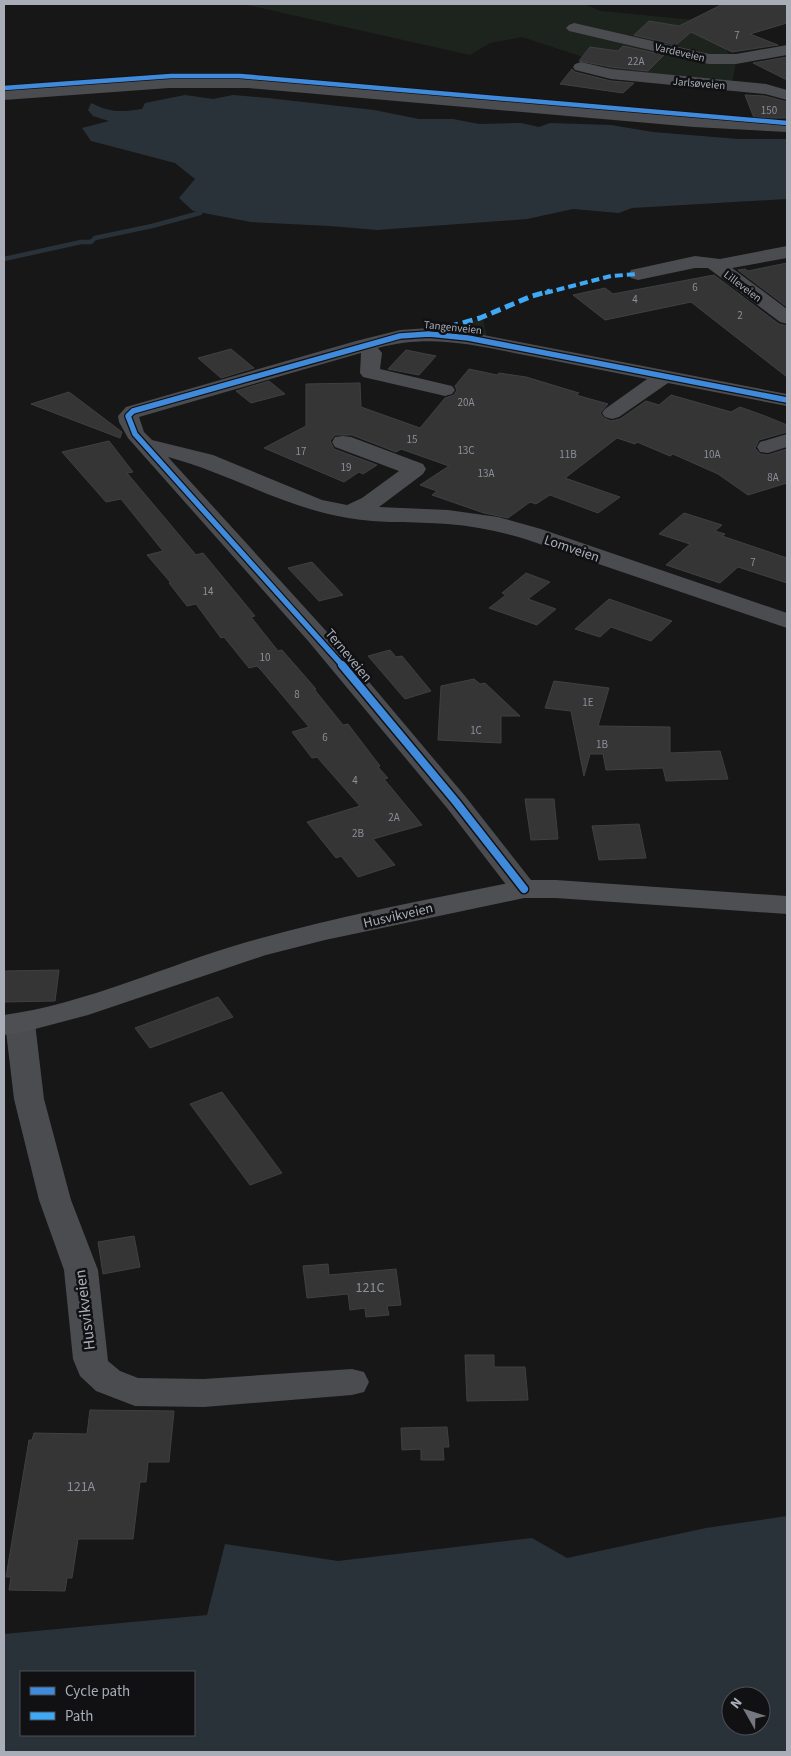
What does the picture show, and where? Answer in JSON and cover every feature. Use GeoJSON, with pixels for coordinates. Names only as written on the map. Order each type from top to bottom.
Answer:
{"type":"FeatureCollection","features":[{"type":"Feature","properties":{"kind":"main road","name":"Husvikveien"},"geometry":{"type":"LineString","coordinates":[[12,1024],[78,1008],[256,949],[324,931],[443,905],[524,890],[556,889],[787,905]]}},
{"type":"Feature","properties":{"kind":"street","name":"Vardeveien"},"geometry":{"type":"LineString","coordinates":[[574,28],[716,60],[736,59],[787,50]]}},
{"type":"Feature","properties":{"kind":"street","name":"Jarlsøveien"},"geometry":{"type":"LineString","coordinates":[[571,110],[587,80],[582,67],[611,74],[766,89],[787,95]]}},
{"type":"Feature","properties":{"kind":"street"},"geometry":{"type":"LineString","coordinates":[[682,72],[766,89]]}},
{"type":"Feature","properties":{"kind":"street"},"geometry":{"type":"LineString","coordinates":[[4,95],[143,84],[220,82],[571,110],[694,122],[787,128]]}},
{"type":"Feature","properties":{"kind":"street"},"geometry":{"type":"LineString","coordinates":[[718,265],[787,252]]}},
{"type":"Feature","properties":{"kind":"street","name":"Lilleveien"},"geometry":{"type":"LineString","coordinates":[[638,274],[696,262],[718,265],[787,318]]}},
{"type":"Feature","properties":{"kind":"street","name":"Tangenveien"},"geometry":{"type":"LineString","coordinates":[[145,445],[135,434],[128,422],[128,416],[133,411],[363,345],[414,334],[448,335],[787,400]]}},
{"type":"Feature","properties":{"kind":"street"},"geometry":{"type":"LineString","coordinates":[[363,345],[372,353],[370,373],[445,390]]}},
{"type":"Feature","properties":{"kind":"street"},"geometry":{"type":"LineString","coordinates":[[612,413],[664,376]]}},
{"type":"Feature","properties":{"kind":"street"},"geometry":{"type":"LineString","coordinates":[[768,447],[787,440]]}},
{"type":"Feature","properties":{"kind":"street"},"geometry":{"type":"LineString","coordinates":[[343,442],[415,469],[370,503],[349,512]]}},
{"type":"Feature","properties":{"kind":"street","name":"Lomveien"},"geometry":{"type":"LineString","coordinates":[[145,445],[205,460],[316,505],[349,512],[457,518],[490,522],[533,534],[787,621]]}},
{"type":"Feature","properties":{"kind":"street","name":"Terneveien"},"geometry":{"type":"LineString","coordinates":[[145,445],[318,637],[456,802],[524,890]]}},
{"type":"Feature","properties":{"kind":"street","name":"Husvikveien"},"geometry":{"type":"LineString","coordinates":[[12,1024],[55,1200],[81,1270],[92,1367],[108,1381],[135,1392],[204,1393],[352,1382]]}},
{"type":"Feature","properties":{"kind":"shaded area"},"geometry":{"type":"Polygon","coordinates":[[[243,4],[584,4],[601,11],[694,20],[772,21],[772,28],[746,29],[713,34],[736,62],[732,84],[610,69],[577,55],[522,37],[490,43],[470,55],[243,4]]]}},
{"type":"Feature","properties":{"kind":"shaded area"},"geometry":{"type":"Polygon","coordinates":[[[185,95],[213,99],[233,95],[268,98],[374,110],[419,119],[453,119],[479,124],[521,123],[539,127],[550,123],[611,125],[653,132],[738,139],[787,139],[787,199],[632,208],[619,213],[573,209],[527,219],[377,230],[251,222],[193,211],[179,198],[195,179],[175,163],[91,141],[82,128],[109,121],[93,116],[88,110],[91,103],[110,110],[128,111],[142,109],[145,103],[185,95]]]}},
{"type":"Feature","properties":{"kind":"shaded area"},"geometry":{"type":"Polygon","coordinates":[[[483,318],[487,338],[440,330],[483,318]]]}},
{"type":"Feature","properties":{"kind":"shaded area"},"geometry":{"type":"Polygon","coordinates":[[[787,1516],[787,1752],[4,1752],[4,1634],[207,1615],[225,1544],[338,1561],[532,1538],[567,1558],[706,1528],[787,1516]]]}},
{"type":"Feature","properties":{"kind":"building"},"geometry":{"type":"Polygon","coordinates":[[[723,4],[787,4],[787,23],[750,34],[778,45],[732,52],[691,32],[676,45],[634,35],[649,21],[679,26],[723,4]]]}},
{"type":"Feature","properties":{"kind":"building"},"geometry":{"type":"Polygon","coordinates":[[[623,46],[664,55],[648,71],[579,61],[590,47],[618,51],[623,46]]]}},
{"type":"Feature","properties":{"kind":"building"},"geometry":{"type":"Polygon","coordinates":[[[787,57],[787,80],[753,63],[787,57]]]}},
{"type":"Feature","properties":{"kind":"building"},"geometry":{"type":"Polygon","coordinates":[[[572,69],[575,72],[611,81],[634,83],[623,93],[560,84],[572,69]]]}},
{"type":"Feature","properties":{"kind":"building"},"geometry":{"type":"Polygon","coordinates":[[[745,95],[765,96],[787,102],[787,118],[754,118],[745,95]]]}},
{"type":"Feature","properties":{"kind":"building"},"geometry":{"type":"Polygon","coordinates":[[[787,263],[787,307],[738,270],[745,269],[748,271],[787,263]]]}},
{"type":"Feature","properties":{"kind":"building"},"geometry":{"type":"Polygon","coordinates":[[[714,275],[779,324],[787,326],[787,377],[691,302],[605,320],[573,295],[605,288],[613,294],[714,275]]]}},
{"type":"Feature","properties":{"kind":"building"},"geometry":{"type":"Polygon","coordinates":[[[231,349],[254,368],[221,378],[198,358],[231,349]]]}},
{"type":"Feature","properties":{"kind":"building"},"geometry":{"type":"Polygon","coordinates":[[[406,350],[436,356],[419,375],[388,369],[406,350]]]}},
{"type":"Feature","properties":{"kind":"building"},"geometry":{"type":"Polygon","coordinates":[[[469,369],[497,375],[499,373],[526,377],[579,393],[576,395],[608,404],[600,413],[604,418],[611,421],[620,419],[646,401],[659,405],[671,395],[731,412],[740,407],[787,425],[787,432],[759,440],[755,448],[760,454],[768,455],[787,449],[787,483],[748,495],[718,474],[673,454],[670,456],[637,442],[635,444],[617,438],[565,478],[620,497],[598,513],[550,495],[536,504],[530,502],[508,518],[484,513],[432,495],[437,491],[420,485],[449,466],[401,449],[396,452],[352,435],[335,435],[330,441],[334,449],[377,465],[363,474],[359,472],[344,482],[264,448],[306,426],[306,384],[360,383],[361,407],[420,428],[445,398],[454,395],[457,390],[455,386],[469,369]]]}},
{"type":"Feature","properties":{"kind":"building"},"geometry":{"type":"Polygon","coordinates":[[[269,381],[285,394],[251,403],[236,391],[269,381]]]}},
{"type":"Feature","properties":{"kind":"building"},"geometry":{"type":"Polygon","coordinates":[[[69,392],[122,432],[120,438],[31,404],[69,392]]]}},
{"type":"Feature","properties":{"kind":"building"},"geometry":{"type":"Polygon","coordinates":[[[109,441],[133,472],[127,473],[196,555],[203,553],[255,616],[251,617],[278,651],[282,650],[316,689],[314,689],[343,725],[348,724],[388,778],[384,779],[422,825],[373,839],[395,865],[358,877],[341,856],[336,858],[307,822],[360,806],[317,757],[312,758],[292,732],[309,727],[261,670],[257,666],[249,668],[224,637],[221,638],[196,604],[187,606],[169,583],[171,583],[147,555],[163,551],[121,499],[106,502],[62,452],[109,441]]]}},
{"type":"Feature","properties":{"kind":"building"},"geometry":{"type":"Polygon","coordinates":[[[684,513],[722,525],[715,531],[725,534],[722,536],[787,558],[787,583],[738,567],[720,583],[666,565],[690,544],[659,534],[684,513]]]}},
{"type":"Feature","properties":{"kind":"building"},"geometry":{"type":"Polygon","coordinates":[[[312,562],[343,595],[319,601],[288,568],[312,562]]]}},
{"type":"Feature","properties":{"kind":"building"},"geometry":{"type":"Polygon","coordinates":[[[526,573],[550,582],[528,599],[556,609],[537,625],[489,608],[506,595],[502,593],[526,573]]]}},
{"type":"Feature","properties":{"kind":"building"},"geometry":{"type":"Polygon","coordinates":[[[609,599],[672,621],[651,641],[611,627],[600,637],[575,629],[609,599]]]}},
{"type":"Feature","properties":{"kind":"building"},"geometry":{"type":"Polygon","coordinates":[[[390,650],[396,657],[402,656],[431,691],[405,699],[368,656],[390,650]]]}},
{"type":"Feature","properties":{"kind":"building"},"geometry":{"type":"Polygon","coordinates":[[[474,679],[480,684],[485,683],[520,716],[501,716],[501,743],[438,740],[441,686],[474,679]]]}},
{"type":"Feature","properties":{"kind":"building"},"geometry":{"type":"Polygon","coordinates":[[[554,681],[609,688],[598,726],[670,727],[670,753],[720,751],[728,779],[666,781],[663,768],[606,770],[603,754],[590,754],[584,776],[571,711],[545,708],[554,681]]]}},
{"type":"Feature","properties":{"kind":"building"},"geometry":{"type":"Polygon","coordinates":[[[525,799],[554,799],[558,839],[531,840],[525,799]]]}},
{"type":"Feature","properties":{"kind":"building"},"geometry":{"type":"Polygon","coordinates":[[[639,824],[646,858],[599,860],[592,826],[639,824]]]}},
{"type":"Feature","properties":{"kind":"building"},"geometry":{"type":"Polygon","coordinates":[[[59,970],[55,1001],[4,1002],[4,971],[59,970]]]}},
{"type":"Feature","properties":{"kind":"building"},"geometry":{"type":"Polygon","coordinates":[[[218,997],[233,1017],[150,1048],[135,1028],[218,997]]]}},
{"type":"Feature","properties":{"kind":"building"},"geometry":{"type":"Polygon","coordinates":[[[222,1092],[282,1173],[250,1185],[190,1104],[222,1092]]]}},
{"type":"Feature","properties":{"kind":"building"},"geometry":{"type":"Polygon","coordinates":[[[134,1236],[140,1267],[103,1274],[98,1242],[134,1236]]]}},
{"type":"Feature","properties":{"kind":"building"},"geometry":{"type":"Polygon","coordinates":[[[328,1264],[329,1275],[396,1269],[401,1305],[387,1306],[389,1315],[366,1317],[365,1308],[350,1310],[348,1294],[307,1298],[303,1266],[328,1264]]]}},
{"type":"Feature","properties":{"kind":"building"},"geometry":{"type":"Polygon","coordinates":[[[465,1355],[494,1355],[494,1367],[525,1367],[528,1400],[467,1401],[465,1355]]]}},
{"type":"Feature","properties":{"kind":"building"},"geometry":{"type":"Polygon","coordinates":[[[90,1410],[174,1411],[169,1462],[148,1462],[146,1482],[140,1482],[133,1539],[78,1539],[72,1578],[67,1578],[65,1591],[9,1590],[11,1577],[6,1577],[29,1440],[32,1440],[34,1433],[87,1434],[90,1410]]]}},
{"type":"Feature","properties":{"kind":"building"},"geometry":{"type":"Polygon","coordinates":[[[447,1427],[449,1447],[443,1447],[444,1460],[421,1460],[421,1449],[402,1450],[401,1428],[447,1427]]]}},
{"type":"Feature","properties":{"kind":"waterway"},"geometry":{"type":"LineString","coordinates":[[4,259],[81,242],[91,242],[95,238],[152,226],[200,213]]}},
{"type":"Feature","properties":{"kind":"marked path"},"geometry":{"type":"LineString","coordinates":[[434,331],[480,318],[532,296],[611,276],[638,274]]}},
{"type":"Feature","properties":{"kind":"cycle path"},"geometry":{"type":"LineString","coordinates":[[4,88],[171,76],[240,76],[787,123]]}},
{"type":"Feature","properties":{"kind":"cycle path"},"geometry":{"type":"LineString","coordinates":[[524,889],[456,802],[318,637],[135,434],[128,416],[133,411],[400,336],[429,334],[468,338],[787,400]]}}]}
